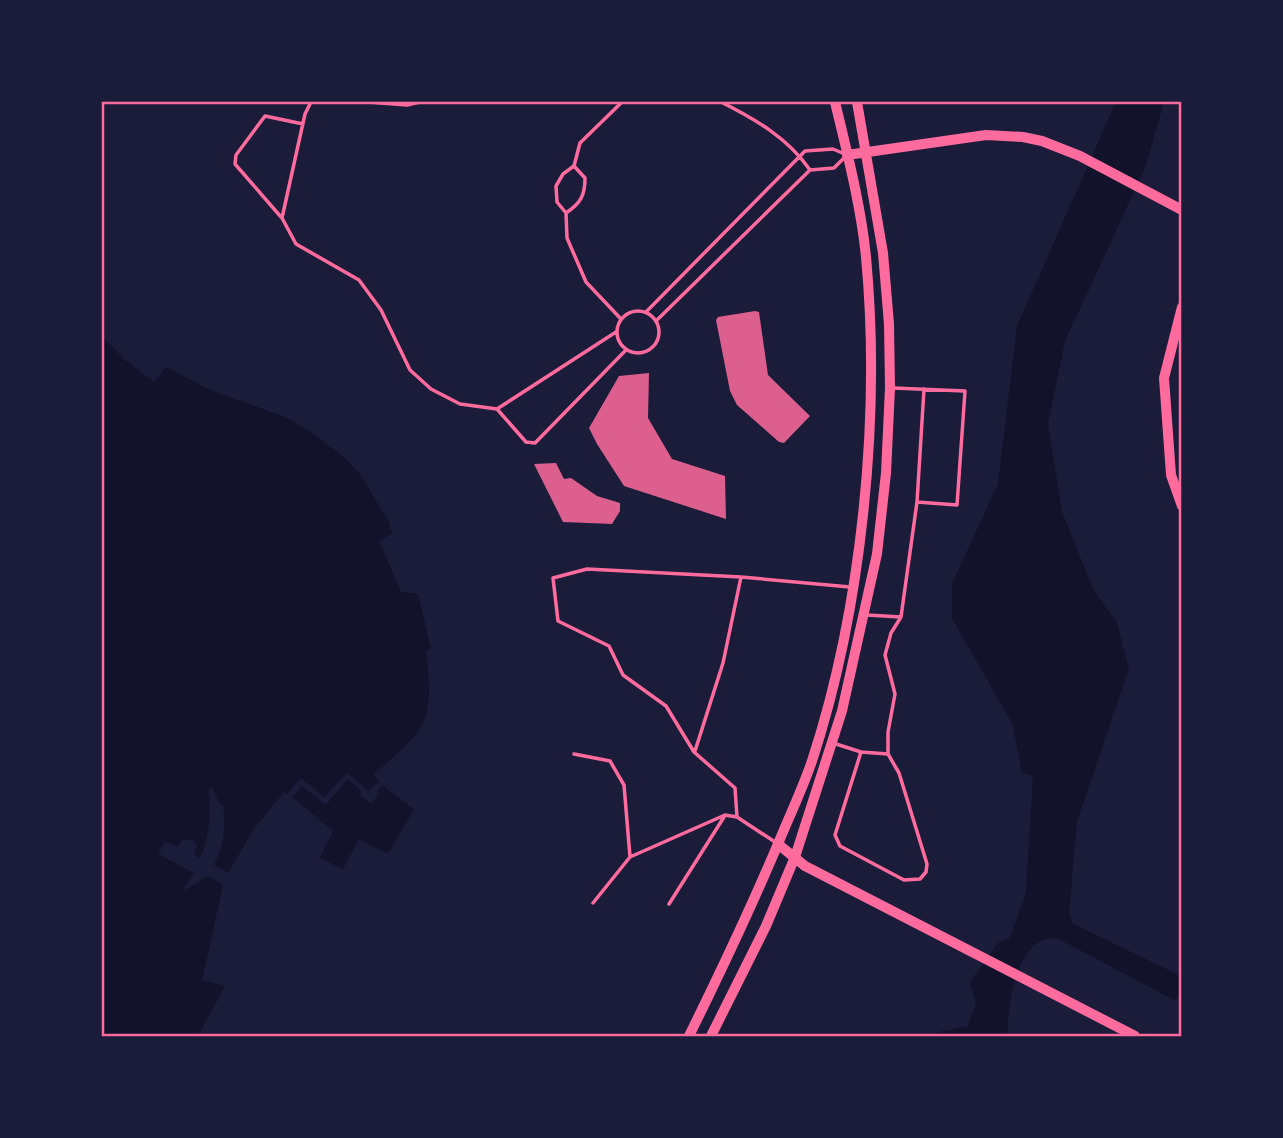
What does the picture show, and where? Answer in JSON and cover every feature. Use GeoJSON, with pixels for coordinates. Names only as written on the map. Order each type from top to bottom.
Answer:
{"type":"FeatureCollection","features":[{"type":"Feature","properties":{"kind":"street"},"geometry":{"type":"LineString","coordinates":[[689,1037],[747,918],[811,764],[829,706],[853,587],[866,470],[871,386],[871,324],[866,254],[835,102]]}},
{"type":"Feature","properties":{"kind":"street"},"geometry":{"type":"LineString","coordinates":[[711,1037],[766,926],[795,857],[842,711],[877,554],[886,473],[890,324],[883,253],[857,102]]}},
{"type":"Feature","properties":{"kind":"street"},"geometry":{"type":"LineString","coordinates":[[847,155],[986,135],[1042,141],[1080,156],[1181,210]]}},
{"type":"Feature","properties":{"kind":"street"},"geometry":{"type":"LineString","coordinates":[[1181,307],[1164,378],[1171,475],[1181,506]]}},
{"type":"Feature","properties":{"kind":"street"},"geometry":{"type":"LineString","coordinates":[[778,844],[805,866],[1135,1037]]}},
{"type":"Feature","properties":{"kind":"lane"},"geometry":{"type":"LineString","coordinates":[[282,218],[303,124],[311,102]]}},
{"type":"Feature","properties":{"kind":"lane"},"geometry":{"type":"LineString","coordinates":[[368,102],[407,106],[420,102]]}},
{"type":"Feature","properties":{"kind":"lane"},"geometry":{"type":"LineString","coordinates":[[621,319],[586,282],[567,238],[566,213],[557,202],[556,186],[563,174],[574,166],[580,144],[622,102]]}},
{"type":"Feature","properties":{"kind":"lane"},"geometry":{"type":"LineString","coordinates":[[721,102],[762,124],[800,156],[810,170]]}},
{"type":"Feature","properties":{"kind":"lane"},"geometry":{"type":"LineString","coordinates":[[303,124],[265,116],[236,155],[235,164],[282,218],[296,244],[359,280],[381,310],[410,370],[431,389],[460,404],[497,409],[616,332],[621,319],[632,311],[646,312],[656,321],[659,334],[653,347],[640,353],[626,350],[616,332]]}},
{"type":"Feature","properties":{"kind":"lane"},"geometry":{"type":"LineString","coordinates":[[646,312],[805,151],[833,149],[847,155],[834,168],[810,170],[656,321]]}},
{"type":"Feature","properties":{"kind":"lane"},"geometry":{"type":"LineString","coordinates":[[566,213],[578,205],[585,192],[585,178],[574,166]]}},
{"type":"Feature","properties":{"kind":"lane"},"geometry":{"type":"LineString","coordinates":[[497,409],[526,442],[535,443],[626,350]]}},
{"type":"Feature","properties":{"kind":"lane"},"geometry":{"type":"LineString","coordinates":[[890,388],[965,391],[957,505],[917,502]]}},
{"type":"Feature","properties":{"kind":"lane"},"geometry":{"type":"LineString","coordinates":[[861,752],[835,835],[840,846],[904,880],[920,879],[926,872],[927,864],[899,773],[888,754],[888,732],[895,694],[885,654],[891,633],[901,617],[917,502],[925,389]]}},
{"type":"Feature","properties":{"kind":"lane"},"geometry":{"type":"LineString","coordinates":[[737,817],[735,788],[694,752],[666,706],[623,675],[609,646],[558,621],[553,578],[587,569],[741,577],[853,587]]}},
{"type":"Feature","properties":{"kind":"lane"},"geometry":{"type":"LineString","coordinates":[[694,752],[723,663],[741,577]]}},
{"type":"Feature","properties":{"kind":"lane"},"geometry":{"type":"LineString","coordinates":[[864,615],[901,617]]}},
{"type":"Feature","properties":{"kind":"lane"},"geometry":{"type":"LineString","coordinates":[[832,743],[861,752],[888,754]]}},
{"type":"Feature","properties":{"kind":"lane"},"geometry":{"type":"LineString","coordinates":[[575,754],[610,761],[624,785],[630,858]]}},
{"type":"Feature","properties":{"kind":"lane"},"geometry":{"type":"LineString","coordinates":[[593,903],[630,858],[725,815],[737,817],[778,844]]}},
{"type":"Feature","properties":{"kind":"lane"},"geometry":{"type":"LineString","coordinates":[[669,904],[725,815]]}},
{"type":"Feature","properties":{"kind":"shaded area"},"geometry":{"type":"Polygon","coordinates":[[[1116,102],[1164,102],[1145,168],[1065,341],[1048,424],[1062,512],[1093,589],[1117,623],[1129,669],[1077,821],[1069,913],[1073,924],[1181,976],[1181,985],[1176,1001],[1057,938],[1047,939],[1031,948],[1018,970],[1011,997],[1007,1036],[920,1036],[968,1026],[976,1003],[970,982],[999,942],[1010,938],[1026,892],[1033,776],[1022,772],[1012,723],[952,618],[952,584],[998,484],[1017,326],[1116,102]]]}},
{"type":"Feature","properties":{"kind":"shaded area"},"geometry":{"type":"Polygon","coordinates":[[[102,336],[125,360],[154,382],[166,367],[210,390],[285,417],[314,434],[345,458],[359,473],[390,524],[393,533],[379,541],[401,592],[418,594],[431,649],[426,650],[429,696],[423,722],[407,744],[373,775],[379,781],[369,791],[347,773],[324,797],[301,778],[287,794],[284,792],[253,830],[228,873],[214,865],[222,843],[224,821],[223,805],[220,805],[212,787],[209,788],[208,832],[200,858],[194,854],[197,846],[194,841],[183,839],[178,847],[165,841],[158,854],[194,873],[181,893],[207,876],[223,885],[202,980],[225,986],[198,1036],[102,1036],[102,336]]]}},
{"type":"Feature","properties":{"kind":"shaded area"},"geometry":{"type":"Polygon","coordinates":[[[348,779],[371,804],[382,785],[414,809],[388,854],[359,839],[343,869],[320,858],[333,831],[292,797],[302,786],[326,805],[348,779]]]}},
{"type":"Feature","properties":{"kind":"building"},"geometry":{"type":"Polygon","coordinates":[[[759,312],[768,375],[810,416],[784,443],[779,442],[737,405],[730,391],[716,320],[718,317],[759,312]]]}},
{"type":"Feature","properties":{"kind":"building"},"geometry":{"type":"Polygon","coordinates":[[[649,373],[648,418],[672,459],[725,476],[726,519],[624,486],[597,444],[589,428],[619,376],[649,373]]]}},
{"type":"Feature","properties":{"kind":"building"},"geometry":{"type":"Polygon","coordinates":[[[556,463],[564,479],[571,478],[597,496],[620,503],[620,511],[612,524],[563,522],[534,464],[556,463]]]}}]}
